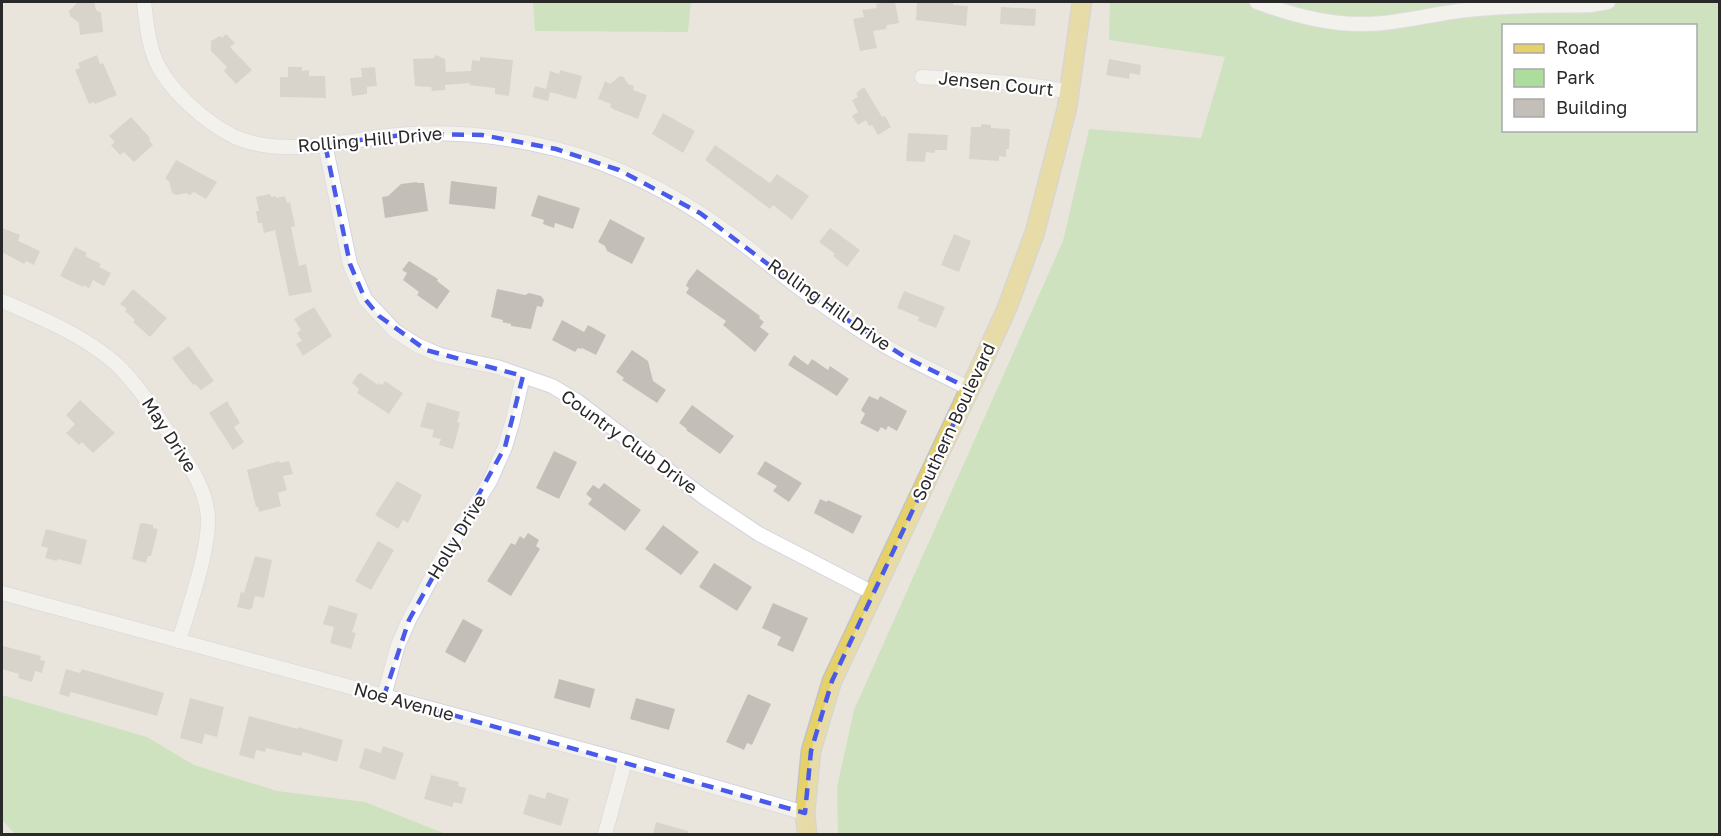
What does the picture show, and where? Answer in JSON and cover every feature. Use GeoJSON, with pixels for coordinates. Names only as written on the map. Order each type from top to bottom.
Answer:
{"type":"FeatureCollection","features":[{"type":"Feature","properties":{"kind":"main road","name":"Southern Boulevard"},"geometry":{"type":"LineString","coordinates":[[807,834],[806,813],[811,751],[832,681],[970,389],[1007,308],[1024,263],[1051,171],[1070,92],[1082,2]]}},
{"type":"Feature","properties":{"kind":"street","name":"Rolling Hill Drive"},"geometry":{"type":"LineString","coordinates":[[144,2],[155,59],[183,99],[203,117],[236,137],[270,147],[296,147],[374,136],[439,133],[482,135],[556,149],[620,170],[660,189],[700,213],[809,295],[886,346],[970,389]]}},
{"type":"Feature","properties":{"kind":"street"},"geometry":{"type":"LineString","coordinates":[[1257,2],[1323,21],[1359,24],[1383,23],[1480,8],[1608,2]]}},
{"type":"Feature","properties":{"kind":"street","name":"Jensen Court"},"geometry":{"type":"LineString","coordinates":[[922,77],[1002,82],[1070,92]]}},
{"type":"Feature","properties":{"kind":"street","name":"Country Club Drive"},"geometry":{"type":"LineString","coordinates":[[325,144],[350,264],[365,298],[395,331],[426,350],[451,358],[496,367],[552,386],[577,400],[696,491],[759,534],[873,593]]}},
{"type":"Feature","properties":{"kind":"street","name":"May Drive"},"geometry":{"type":"LineString","coordinates":[[2,301],[51,322],[87,342],[114,363],[138,388],[198,479],[206,506],[208,528],[204,552],[179,641]]}},
{"type":"Feature","properties":{"kind":"street","name":"Holly Drive"},"geometry":{"type":"LineString","coordinates":[[384,696],[398,645],[409,620],[441,560],[490,481],[505,447],[523,376]]}},
{"type":"Feature","properties":{"kind":"street","name":"Noe Avenue"},"geometry":{"type":"LineString","coordinates":[[2,593],[625,761],[806,813]]}},
{"type":"Feature","properties":{"kind":"street"},"geometry":{"type":"LineString","coordinates":[[604,834],[625,761]]}},
{"type":"Feature","properties":{"kind":"highlighted area"},"geometry":{"type":"Polygon","coordinates":[[[412,134],[482,135],[556,149],[619,170],[700,213],[809,295],[905,357],[970,389],[832,681],[811,751],[805,813],[384,696],[409,620],[505,447],[523,376],[426,350],[379,316],[365,299],[350,264],[325,144],[412,134]]]}},
{"type":"Feature","properties":{"kind":"green space"},"geometry":{"type":"Polygon","coordinates":[[[533,2],[691,2],[688,32],[535,31],[533,2]]]}},
{"type":"Feature","properties":{"kind":"green space"},"geometry":{"type":"Polygon","coordinates":[[[1110,2],[1719,2],[1719,834],[838,834],[837,787],[854,710],[1063,241],[1089,129],[1201,138],[1225,57],[1109,40],[1110,2]]]}},
{"type":"Feature","properties":{"kind":"green space"},"geometry":{"type":"Polygon","coordinates":[[[2,695],[147,737],[194,765],[277,791],[365,802],[446,834],[15,834],[2,820],[2,695]]]}},
{"type":"Feature","properties":{"kind":"building"},"geometry":{"type":"Polygon","coordinates":[[[78,2],[94,2],[96,10],[101,13],[103,32],[80,35],[79,23],[70,16],[69,11],[78,2]]]}},
{"type":"Feature","properties":{"kind":"building"},"geometry":{"type":"Polygon","coordinates":[[[895,2],[899,23],[887,25],[886,29],[873,31],[877,48],[860,51],[853,19],[864,17],[862,10],[877,8],[876,4],[895,2]]]}},
{"type":"Feature","properties":{"kind":"building"},"geometry":{"type":"Polygon","coordinates":[[[917,2],[953,2],[953,5],[968,6],[966,26],[916,20],[917,2]]]}},
{"type":"Feature","properties":{"kind":"building"},"geometry":{"type":"Polygon","coordinates":[[[1001,7],[1036,9],[1035,26],[1000,24],[1001,7]]]}},
{"type":"Feature","properties":{"kind":"building"},"geometry":{"type":"Polygon","coordinates":[[[226,34],[235,43],[230,47],[252,70],[236,84],[224,71],[227,67],[211,51],[211,41],[220,36],[222,38],[226,34]]]}},
{"type":"Feature","properties":{"kind":"building"},"geometry":{"type":"Polygon","coordinates":[[[97,55],[117,95],[95,104],[94,102],[89,104],[75,70],[80,68],[78,63],[97,55]]]}},
{"type":"Feature","properties":{"kind":"building"},"geometry":{"type":"Polygon","coordinates":[[[436,55],[445,59],[446,72],[471,71],[472,60],[480,61],[480,57],[513,60],[509,96],[495,94],[495,88],[469,85],[470,83],[445,85],[445,90],[432,91],[431,87],[415,86],[413,59],[434,58],[436,55]]]}},
{"type":"Feature","properties":{"kind":"building"},"geometry":{"type":"Polygon","coordinates":[[[1109,59],[1141,65],[1140,75],[1130,73],[1129,79],[1106,75],[1109,59]]]}},
{"type":"Feature","properties":{"kind":"building"},"geometry":{"type":"Polygon","coordinates":[[[288,67],[302,67],[302,71],[309,70],[309,76],[325,76],[326,98],[280,97],[280,77],[288,77],[288,67]]]}},
{"type":"Feature","properties":{"kind":"building"},"geometry":{"type":"Polygon","coordinates":[[[375,67],[377,86],[367,87],[367,94],[352,96],[350,78],[362,77],[361,68],[375,67]]]}},
{"type":"Feature","properties":{"kind":"building"},"geometry":{"type":"Polygon","coordinates":[[[560,70],[582,76],[576,99],[550,92],[548,101],[532,97],[535,86],[546,89],[550,71],[559,74],[560,70]]]}},
{"type":"Feature","properties":{"kind":"building"},"geometry":{"type":"Polygon","coordinates":[[[620,76],[624,77],[628,84],[634,86],[633,90],[647,95],[638,119],[615,110],[610,107],[611,104],[598,99],[605,81],[610,84],[620,76]]]}},
{"type":"Feature","properties":{"kind":"building"},"geometry":{"type":"Polygon","coordinates":[[[864,87],[882,117],[885,116],[891,127],[878,135],[866,120],[858,125],[852,116],[858,112],[852,100],[858,97],[856,93],[864,87]]]}},
{"type":"Feature","properties":{"kind":"building"},"geometry":{"type":"Polygon","coordinates":[[[663,113],[695,131],[683,153],[652,134],[663,113]]]}},
{"type":"Feature","properties":{"kind":"building"},"geometry":{"type":"Polygon","coordinates":[[[131,117],[150,138],[153,145],[134,162],[124,152],[120,155],[111,145],[115,142],[109,136],[131,117]]]}},
{"type":"Feature","properties":{"kind":"building"},"geometry":{"type":"Polygon","coordinates":[[[981,124],[991,125],[991,128],[1010,129],[1009,149],[1006,149],[1006,157],[999,156],[999,161],[969,159],[971,127],[981,127],[981,124]]]}},
{"type":"Feature","properties":{"kind":"building"},"geometry":{"type":"Polygon","coordinates":[[[908,133],[948,135],[947,150],[935,150],[935,153],[926,152],[925,162],[906,161],[908,133]]]}},
{"type":"Feature","properties":{"kind":"building"},"geometry":{"type":"Polygon","coordinates":[[[715,145],[770,183],[777,174],[809,196],[792,220],[773,205],[770,209],[705,160],[715,145]]]}},
{"type":"Feature","properties":{"kind":"building"},"geometry":{"type":"Polygon","coordinates":[[[176,160],[217,182],[206,199],[194,192],[190,195],[172,193],[169,181],[165,179],[176,160]]]}},
{"type":"Feature","properties":{"kind":"building"},"geometry":{"type":"Polygon","coordinates":[[[451,181],[497,187],[495,209],[449,204],[451,181]]]}},
{"type":"Feature","properties":{"kind":"building"},"geometry":{"type":"Polygon","coordinates":[[[424,183],[428,211],[385,218],[382,197],[388,196],[401,184],[424,183]]]}},
{"type":"Feature","properties":{"kind":"building"},"geometry":{"type":"Polygon","coordinates":[[[270,194],[271,197],[276,196],[276,198],[285,196],[287,203],[290,202],[295,226],[291,227],[299,266],[306,264],[312,292],[289,296],[275,230],[264,233],[262,223],[258,223],[256,211],[259,211],[256,197],[270,194]]]}},
{"type":"Feature","properties":{"kind":"building"},"geometry":{"type":"Polygon","coordinates":[[[538,195],[580,208],[573,229],[555,223],[554,228],[543,224],[544,220],[531,216],[538,195]]]}},
{"type":"Feature","properties":{"kind":"building"},"geometry":{"type":"Polygon","coordinates":[[[610,219],[645,238],[632,264],[607,251],[605,246],[598,242],[610,219]]]}},
{"type":"Feature","properties":{"kind":"building"},"geometry":{"type":"Polygon","coordinates":[[[2,228],[20,235],[18,241],[40,251],[34,265],[26,261],[24,264],[2,252],[2,228]]]}},
{"type":"Feature","properties":{"kind":"building"},"geometry":{"type":"Polygon","coordinates":[[[830,228],[860,250],[847,267],[819,242],[830,228]]]}},
{"type":"Feature","properties":{"kind":"building"},"geometry":{"type":"Polygon","coordinates":[[[954,234],[971,241],[959,272],[941,265],[954,234]]]}},
{"type":"Feature","properties":{"kind":"building"},"geometry":{"type":"Polygon","coordinates":[[[75,247],[87,253],[85,256],[101,264],[99,267],[111,273],[104,286],[93,280],[89,288],[83,285],[83,287],[60,276],[75,247]]]}},
{"type":"Feature","properties":{"kind":"building"},"geometry":{"type":"Polygon","coordinates":[[[409,261],[438,279],[437,281],[450,291],[437,309],[417,295],[419,292],[403,280],[407,273],[402,270],[409,261]]]}},
{"type":"Feature","properties":{"kind":"building"},"geometry":{"type":"Polygon","coordinates":[[[697,269],[760,316],[759,318],[764,322],[760,327],[769,334],[755,352],[723,325],[726,321],[686,293],[689,288],[686,286],[688,281],[697,269]]]}},
{"type":"Feature","properties":{"kind":"building"},"geometry":{"type":"Polygon","coordinates":[[[133,289],[167,318],[150,337],[133,322],[135,320],[120,304],[133,289]]]}},
{"type":"Feature","properties":{"kind":"building"},"geometry":{"type":"Polygon","coordinates":[[[497,289],[541,296],[544,300],[542,307],[537,306],[531,329],[511,326],[511,324],[502,322],[503,320],[491,317],[497,289]]]}},
{"type":"Feature","properties":{"kind":"building"},"geometry":{"type":"Polygon","coordinates":[[[904,291],[945,307],[936,328],[918,321],[919,317],[897,308],[904,291]]]}},
{"type":"Feature","properties":{"kind":"building"},"geometry":{"type":"Polygon","coordinates":[[[314,307],[332,336],[303,356],[296,344],[302,341],[297,333],[301,330],[294,319],[314,307]]]}},
{"type":"Feature","properties":{"kind":"building"},"geometry":{"type":"Polygon","coordinates":[[[562,320],[584,332],[588,325],[606,335],[596,355],[582,348],[578,348],[575,352],[552,340],[562,320]]]}},
{"type":"Feature","properties":{"kind":"building"},"geometry":{"type":"Polygon","coordinates":[[[189,346],[214,381],[201,390],[195,384],[193,385],[172,358],[189,346]]]}},
{"type":"Feature","properties":{"kind":"building"},"geometry":{"type":"Polygon","coordinates":[[[632,350],[648,361],[653,381],[666,390],[657,403],[622,380],[624,378],[616,372],[632,350]]]}},
{"type":"Feature","properties":{"kind":"building"},"geometry":{"type":"Polygon","coordinates":[[[794,355],[808,365],[812,359],[828,370],[830,366],[849,379],[837,396],[788,365],[794,355]]]}},
{"type":"Feature","properties":{"kind":"building"},"geometry":{"type":"Polygon","coordinates":[[[361,373],[378,385],[379,383],[382,385],[385,381],[403,393],[389,414],[357,393],[359,389],[352,383],[361,373]]]}},
{"type":"Feature","properties":{"kind":"building"},"geometry":{"type":"Polygon","coordinates":[[[869,396],[878,400],[880,396],[907,411],[897,431],[888,426],[886,430],[881,427],[878,432],[860,423],[865,414],[861,410],[869,396]]]}},
{"type":"Feature","properties":{"kind":"building"},"geometry":{"type":"Polygon","coordinates":[[[80,400],[115,433],[93,453],[82,442],[79,445],[66,433],[75,424],[66,415],[80,400]]]}},
{"type":"Feature","properties":{"kind":"building"},"geometry":{"type":"Polygon","coordinates":[[[227,401],[240,423],[234,427],[244,442],[233,450],[209,413],[227,401]]]}},
{"type":"Feature","properties":{"kind":"building"},"geometry":{"type":"Polygon","coordinates":[[[427,402],[460,412],[457,422],[460,423],[453,449],[439,445],[441,439],[432,437],[434,430],[420,427],[427,402]]]}},
{"type":"Feature","properties":{"kind":"building"},"geometry":{"type":"Polygon","coordinates":[[[692,405],[734,436],[720,454],[679,423],[692,405]]]}},
{"type":"Feature","properties":{"kind":"building"},"geometry":{"type":"Polygon","coordinates":[[[554,451],[577,462],[559,499],[536,488],[554,451]]]}},
{"type":"Feature","properties":{"kind":"building"},"geometry":{"type":"Polygon","coordinates":[[[279,461],[280,463],[289,461],[293,474],[283,476],[287,490],[278,493],[281,506],[259,512],[247,470],[279,461]]]}},
{"type":"Feature","properties":{"kind":"building"},"geometry":{"type":"Polygon","coordinates":[[[765,461],[802,483],[789,502],[773,491],[777,486],[757,474],[765,461]]]}},
{"type":"Feature","properties":{"kind":"building"},"geometry":{"type":"Polygon","coordinates":[[[397,481],[422,495],[408,523],[403,520],[398,529],[375,515],[397,481]]]}},
{"type":"Feature","properties":{"kind":"building"},"geometry":{"type":"Polygon","coordinates":[[[604,483],[641,510],[625,531],[588,504],[592,499],[586,494],[593,485],[599,489],[604,483]]]}},
{"type":"Feature","properties":{"kind":"building"},"geometry":{"type":"Polygon","coordinates":[[[820,499],[827,502],[828,500],[862,516],[853,534],[814,513],[820,499]]]}},
{"type":"Feature","properties":{"kind":"building"},"geometry":{"type":"Polygon","coordinates":[[[140,524],[153,525],[153,528],[158,529],[151,556],[148,556],[146,563],[132,559],[140,524]]]}},
{"type":"Feature","properties":{"kind":"building"},"geometry":{"type":"Polygon","coordinates":[[[663,525],[699,552],[681,575],[645,549],[663,525]]]}},
{"type":"Feature","properties":{"kind":"building"},"geometry":{"type":"Polygon","coordinates":[[[46,529],[87,540],[81,565],[45,558],[48,548],[41,546],[46,529]]]}},
{"type":"Feature","properties":{"kind":"building"},"geometry":{"type":"Polygon","coordinates":[[[528,533],[539,540],[536,546],[540,549],[511,596],[487,581],[511,543],[515,545],[520,536],[524,539],[528,533]]]}},
{"type":"Feature","properties":{"kind":"building"},"geometry":{"type":"Polygon","coordinates":[[[378,541],[394,550],[371,590],[355,581],[378,541]]]}},
{"type":"Feature","properties":{"kind":"building"},"geometry":{"type":"Polygon","coordinates":[[[255,556],[272,560],[264,598],[255,596],[250,610],[237,607],[241,592],[244,593],[255,556]]]}},
{"type":"Feature","properties":{"kind":"building"},"geometry":{"type":"Polygon","coordinates":[[[714,563],[752,587],[737,611],[699,587],[714,563]]]}},
{"type":"Feature","properties":{"kind":"building"},"geometry":{"type":"Polygon","coordinates":[[[773,603],[808,618],[793,652],[777,645],[781,637],[762,628],[773,603]]]}},
{"type":"Feature","properties":{"kind":"building"},"geometry":{"type":"Polygon","coordinates":[[[329,605],[358,614],[352,632],[356,633],[351,649],[330,643],[334,627],[323,624],[329,605]]]}},
{"type":"Feature","properties":{"kind":"building"},"geometry":{"type":"Polygon","coordinates":[[[463,619],[483,630],[465,663],[445,652],[463,619]]]}},
{"type":"Feature","properties":{"kind":"building"},"geometry":{"type":"Polygon","coordinates":[[[3,646],[41,656],[40,660],[45,661],[42,673],[35,671],[32,682],[18,678],[19,674],[2,669],[3,646]]]}},
{"type":"Feature","properties":{"kind":"building"},"geometry":{"type":"Polygon","coordinates":[[[66,669],[80,673],[82,669],[164,693],[157,716],[71,692],[69,697],[59,694],[66,669]]]}},
{"type":"Feature","properties":{"kind":"building"},"geometry":{"type":"Polygon","coordinates":[[[559,679],[595,689],[590,708],[554,698],[559,679]]]}},
{"type":"Feature","properties":{"kind":"building"},"geometry":{"type":"Polygon","coordinates":[[[748,694],[771,704],[752,745],[747,743],[744,750],[726,742],[748,694]]]}},
{"type":"Feature","properties":{"kind":"building"},"geometry":{"type":"Polygon","coordinates":[[[190,698],[224,707],[217,737],[205,734],[202,744],[180,738],[190,698]]]}},
{"type":"Feature","properties":{"kind":"building"},"geometry":{"type":"Polygon","coordinates":[[[636,698],[675,709],[669,730],[630,719],[636,698]]]}},
{"type":"Feature","properties":{"kind":"building"},"geometry":{"type":"Polygon","coordinates":[[[249,716],[343,740],[337,762],[303,752],[301,756],[266,748],[265,752],[256,750],[254,759],[239,755],[249,716]]]}},
{"type":"Feature","properties":{"kind":"building"},"geometry":{"type":"Polygon","coordinates":[[[383,746],[404,753],[395,780],[359,768],[365,748],[381,753],[383,746]]]}},
{"type":"Feature","properties":{"kind":"building"},"geometry":{"type":"Polygon","coordinates":[[[431,775],[459,782],[458,786],[466,788],[462,804],[454,802],[452,807],[424,799],[431,775]]]}},
{"type":"Feature","properties":{"kind":"building"},"geometry":{"type":"Polygon","coordinates":[[[547,792],[569,799],[561,826],[523,814],[529,794],[545,799],[547,792]]]}},
{"type":"Feature","properties":{"kind":"building"},"geometry":{"type":"Polygon","coordinates":[[[656,822],[688,831],[688,834],[653,834],[656,822]]]}}]}
